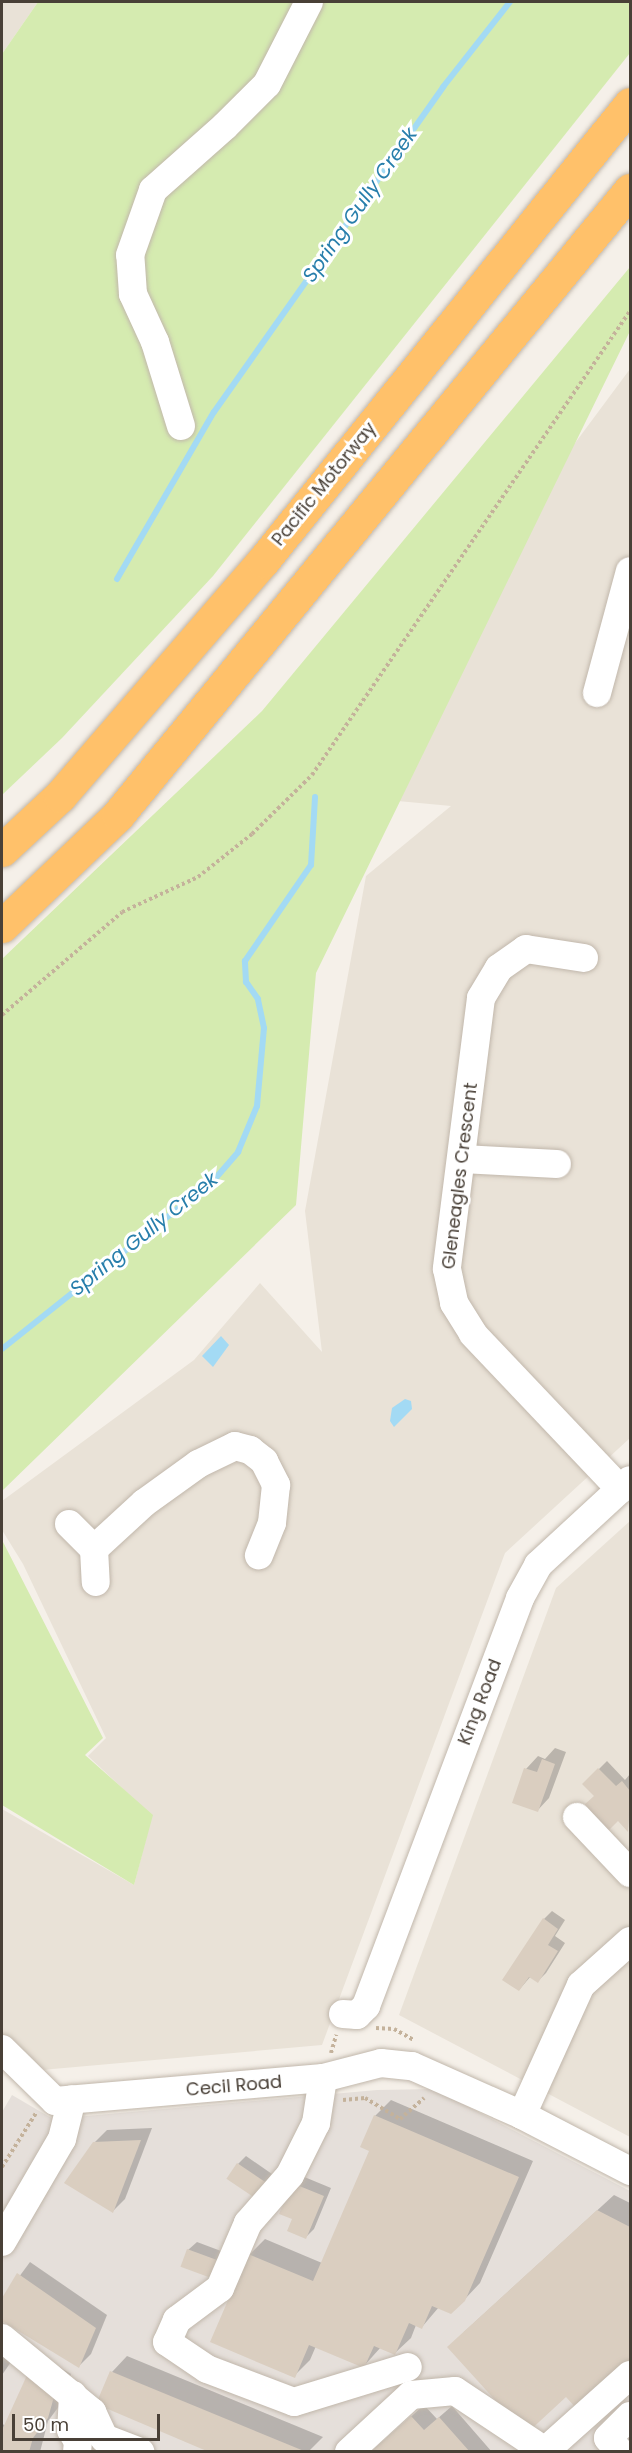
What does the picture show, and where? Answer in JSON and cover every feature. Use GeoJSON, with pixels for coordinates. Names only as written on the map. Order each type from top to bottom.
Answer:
{"type":"FeatureCollection","features":[{"type":"Feature","properties":{"kind":"highway","name":"Pacific Motorway"},"geometry":{"type":"LineString","coordinates":[[2,850],[60,796],[262,561],[630,104]]}},
{"type":"Feature","properties":{"kind":"highway"},"geometry":{"type":"LineString","coordinates":[[2,926],[118,815],[630,190]]}},
{"type":"Feature","properties":{"kind":"street"},"geometry":{"type":"LineString","coordinates":[[181,426],[155,342],[133,294],[130,255],[153,190],[225,126],[267,84],[309,2]]}},
{"type":"Feature","properties":{"kind":"street"},"geometry":{"type":"LineString","coordinates":[[597,693],[630,571]]}},
{"type":"Feature","properties":{"kind":"street","name":"Gleneagles Crescent"},"geometry":{"type":"LineString","coordinates":[[584,958],[526,949],[499,968],[481,998],[447,1269],[454,1303],[473,1334],[625,1485]]}},
{"type":"Feature","properties":{"kind":"street"},"geometry":{"type":"LineString","coordinates":[[462,1159],[557,1164]]}},
{"type":"Feature","properties":{"kind":"street"},"geometry":{"type":"LineString","coordinates":[[94,1549],[144,1503],[198,1464],[235,1446],[250,1450],[264,1461],[276,1485],[272,1523],[259,1555]]}},
{"type":"Feature","properties":{"kind":"street","name":"King Road"},"geometry":{"type":"LineString","coordinates":[[354,2010],[382,1959],[520,1598],[538,1565],[625,1485]]}},
{"type":"Feature","properties":{"kind":"street"},"geometry":{"type":"LineString","coordinates":[[69,1524],[94,1549],[96,1581]]}},
{"type":"Feature","properties":{"kind":"street"},"geometry":{"type":"LineString","coordinates":[[577,1817],[630,1873]]}},
{"type":"Feature","properties":{"kind":"street"},"geometry":{"type":"LineString","coordinates":[[522,2115],[581,1985],[630,1941]]}},
{"type":"Feature","properties":{"kind":"street"},"geometry":{"type":"LineString","coordinates":[[2,2049],[64,2100],[62,2139],[2,2242]]}},
{"type":"Feature","properties":{"kind":"street"},"geometry":{"type":"LineString","coordinates":[[413,2053],[522,2115],[630,2171]]}},
{"type":"Feature","properties":{"kind":"street","name":"Cecil Road"},"geometry":{"type":"LineString","coordinates":[[64,2100],[321,2090],[381,2063],[413,2053]]}},
{"type":"Feature","properties":{"kind":"street"},"geometry":{"type":"LineString","coordinates":[[321,2090],[316,2123],[290,2175],[248,2223],[220,2288],[177,2320],[167,2342],[207,2369],[294,2402],[408,2367]]}},
{"type":"Feature","properties":{"kind":"street"},"geometry":{"type":"LineString","coordinates":[[2,2338],[92,2412],[104,2438],[140,2451]]}},
{"type":"Feature","properties":{"kind":"street"},"geometry":{"type":"LineString","coordinates":[[349,2451],[411,2395],[454,2391],[545,2451],[630,2375]]}},
{"type":"Feature","properties":{"kind":"street"},"geometry":{"type":"LineString","coordinates":[[70,2444],[73,2395]]}},
{"type":"Feature","properties":{"kind":"street"},"geometry":{"type":"LineString","coordinates":[[620,2451],[608,2438],[630,2416]]}},
{"type":"Feature","properties":{"kind":"path"},"geometry":{"type":"LineString","coordinates":[[2,1016],[122,912],[198,877],[252,834],[312,775],[630,311]]}},
{"type":"Feature","properties":{"kind":"path"},"geometry":{"type":"LineString","coordinates":[[413,2053],[394,2029],[372,2027],[354,2010],[321,2090],[365,2098],[400,2119],[428,2094]]}},
{"type":"Feature","properties":{"kind":"path"},"geometry":{"type":"LineString","coordinates":[[2,2167],[37,2112],[64,2100]]}},
{"type":"Feature","properties":{"kind":"shaded area"},"geometry":{"type":"Polygon","coordinates":[[[2,2],[38,2],[2,54],[2,2]]]}},
{"type":"Feature","properties":{"kind":"shaded area"},"geometry":{"type":"Polygon","coordinates":[[[630,369],[630,1438],[505,1553],[322,2045],[19,2072],[2,2057],[2,1809],[134,1885],[152,1816],[88,1756],[106,1738],[23,1564],[2,1530],[2,1501],[194,1360],[260,1283],[322,1352],[305,1211],[366,876],[451,806],[366,798],[561,462],[630,369]]]}},
{"type":"Feature","properties":{"kind":"shaded area"},"geometry":{"type":"Polygon","coordinates":[[[630,1521],[630,2137],[399,2015],[556,1588],[630,1521]]]}},
{"type":"Feature","properties":{"kind":"shaded area"},"geometry":{"type":"Polygon","coordinates":[[[434,2089],[630,2191],[630,2451],[2,2452],[2,2112],[12,2095],[53,2119],[377,2090],[434,2089]]]}},
{"type":"Feature","properties":{"kind":"green space"},"geometry":{"type":"Polygon","coordinates":[[[38,2],[630,2],[630,53],[213,576],[62,738],[2,795],[2,54],[38,2]]]}},
{"type":"Feature","properties":{"kind":"green space"},"geometry":{"type":"Polygon","coordinates":[[[630,267],[630,331],[316,973],[296,1205],[2,1491],[2,959],[262,711],[630,267]]]}},
{"type":"Feature","properties":{"kind":"green space"},"geometry":{"type":"Polygon","coordinates":[[[2,1540],[103,1738],[85,1755],[153,1815],[134,1885],[2,1805],[2,1540]]]}},
{"type":"Feature","properties":{"kind":"water"},"geometry":{"type":"Polygon","coordinates":[[[221,1336],[229,1345],[213,1367],[202,1356],[221,1336]]]}},
{"type":"Feature","properties":{"kind":"water"},"geometry":{"type":"Polygon","coordinates":[[[405,1399],[411,1401],[412,1409],[394,1427],[390,1421],[392,1408],[405,1399]]]}},
{"type":"Feature","properties":{"kind":"building"},"geometry":{"type":"Polygon","coordinates":[[[542,1759],[555,1764],[538,1812],[512,1803],[524,1768],[537,1772],[542,1759]]]}},
{"type":"Feature","properties":{"kind":"building"},"geometry":{"type":"Polygon","coordinates":[[[598,1768],[616,1786],[622,1781],[630,1791],[628,1832],[618,1821],[608,1831],[584,1805],[594,1796],[582,1784],[598,1768]]]}},
{"type":"Feature","properties":{"kind":"building"},"geometry":{"type":"Polygon","coordinates":[[[543,1918],[558,1929],[548,1945],[558,1951],[538,1983],[529,1977],[519,1991],[502,1980],[543,1918]]]}},
{"type":"Feature","properties":{"kind":"building"},"geometry":{"type":"Polygon","coordinates":[[[374,2115],[519,2177],[465,2301],[451,2314],[432,2306],[422,2329],[409,2323],[395,2355],[374,2346],[364,2368],[309,2345],[295,2378],[210,2342],[248,2254],[313,2281],[369,2151],[360,2147],[374,2115]]]}},
{"type":"Feature","properties":{"kind":"building"},"geometry":{"type":"Polygon","coordinates":[[[141,2140],[113,2213],[64,2183],[93,2142],[141,2140]]]}},
{"type":"Feature","properties":{"kind":"building"},"geometry":{"type":"Polygon","coordinates":[[[237,2163],[265,2182],[255,2198],[226,2179],[237,2163]]]}},
{"type":"Feature","properties":{"kind":"building"},"geometry":{"type":"Polygon","coordinates":[[[292,2183],[324,2196],[306,2239],[287,2231],[292,2219],[279,2214],[292,2183]]]}},
{"type":"Feature","properties":{"kind":"building"},"geometry":{"type":"Polygon","coordinates":[[[597,2210],[630,2227],[630,2359],[576,2408],[566,2397],[526,2434],[447,2347],[597,2210]]]}},
{"type":"Feature","properties":{"kind":"building"},"geometry":{"type":"Polygon","coordinates":[[[187,2249],[222,2262],[215,2280],[181,2267],[187,2249]]]}},
{"type":"Feature","properties":{"kind":"building"},"geometry":{"type":"Polygon","coordinates":[[[17,2273],[96,2328],[79,2368],[2,2321],[2,2298],[17,2273]]]}},
{"type":"Feature","properties":{"kind":"building"},"geometry":{"type":"Polygon","coordinates":[[[110,2371],[304,2451],[209,2452],[96,2404],[110,2371]]]}},
{"type":"Feature","properties":{"kind":"building"},"geometry":{"type":"Polygon","coordinates":[[[28,2373],[56,2390],[48,2418],[33,2438],[29,2452],[2,2452],[2,2430],[28,2373]]]}},
{"type":"Feature","properties":{"kind":"building"},"geometry":{"type":"Polygon","coordinates":[[[411,2416],[424,2430],[439,2417],[470,2452],[371,2452],[411,2416]]]}},
{"type":"Feature","properties":{"kind":"waterway","name":"Spring Gully Creek"},"geometry":{"type":"LineString","coordinates":[[117,579],[214,412],[443,87],[510,2]]}},
{"type":"Feature","properties":{"kind":"waterway","name":"Spring Gully Creek"},"geometry":{"type":"LineString","coordinates":[[2,1349],[214,1180],[238,1152],[257,1106],[264,1028],[258,999],[246,982],[245,961],[311,865],[315,797]]}}]}
